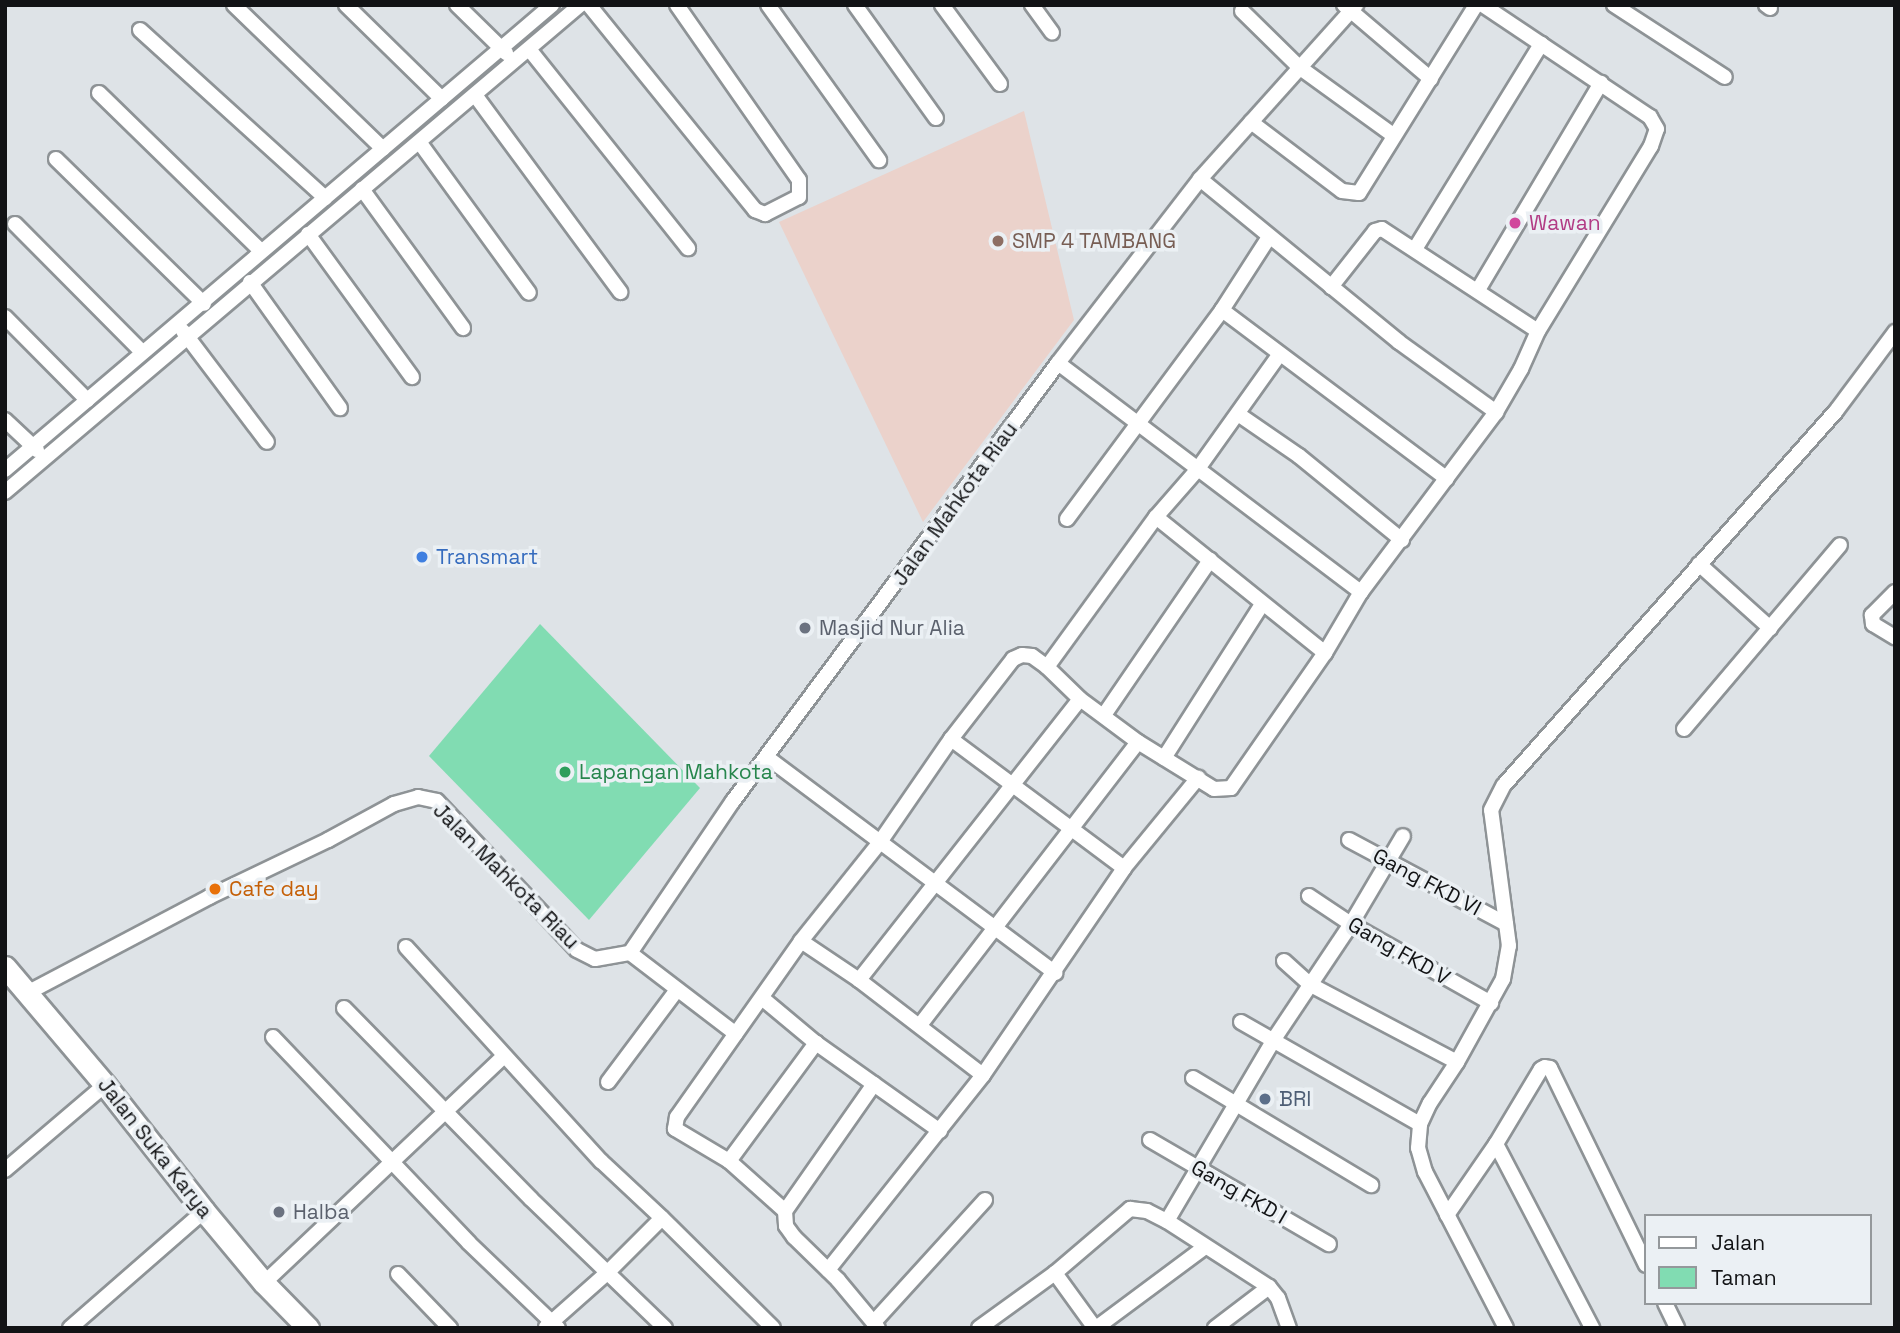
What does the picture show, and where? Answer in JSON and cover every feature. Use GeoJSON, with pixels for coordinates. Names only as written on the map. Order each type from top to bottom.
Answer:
{"type":"FeatureCollection","features":[{"type":"Feature","properties":{"kind":"main road","name":"Jalan Suka Karya"},"geometry":{"type":"LineString","coordinates":[[5,967],[105,1084],[264,1283],[308,1328]]}},
{"type":"Feature","properties":{"kind":"street"},"geometry":{"type":"LineString","coordinates":[[234,5],[383,149]]}},
{"type":"Feature","properties":{"kind":"street"},"geometry":{"type":"LineString","coordinates":[[346,5],[442,99]]}},
{"type":"Feature","properties":{"kind":"street"},"geometry":{"type":"LineString","coordinates":[[457,5],[502,47],[513,63]]}},
{"type":"Feature","properties":{"kind":"street"},"geometry":{"type":"LineString","coordinates":[[5,492],[188,337],[241,284],[261,251],[552,5]]}},
{"type":"Feature","properties":{"kind":"street"},"geometry":{"type":"LineString","coordinates":[[589,5],[755,210],[765,214],[799,197],[799,180],[677,5]]}},
{"type":"Feature","properties":{"kind":"street"},"geometry":{"type":"LineString","coordinates":[[768,5],[879,160]]}},
{"type":"Feature","properties":{"kind":"street"},"geometry":{"type":"LineString","coordinates":[[855,5],[936,118]]}},
{"type":"Feature","properties":{"kind":"street"},"geometry":{"type":"LineString","coordinates":[[942,5],[1000,84]]}},
{"type":"Feature","properties":{"kind":"street"},"geometry":{"type":"LineString","coordinates":[[1032,5],[1052,33]]}},
{"type":"Feature","properties":{"kind":"street"},"geometry":{"type":"LineString","coordinates":[[1251,122],[1342,191],[1359,193],[1476,5]]}},
{"type":"Feature","properties":{"kind":"street"},"geometry":{"type":"LineString","coordinates":[[785,1211],[729,1161],[675,1129],[674,1123],[801,941],[880,842],[951,739],[1013,659],[1022,655],[1032,656],[1080,699],[1138,742],[1214,789],[1231,788],[1325,653],[1361,592],[1496,412],[1521,369],[1538,331],[1651,146],[1657,129],[1650,117],[1483,5]]}},
{"type":"Feature","properties":{"kind":"street"},"geometry":{"type":"LineString","coordinates":[[1614,5],[1726,77]]}},
{"type":"Feature","properties":{"kind":"street"},"geometry":{"type":"LineString","coordinates":[[5,470],[142,352],[204,304],[241,284],[309,234],[420,143],[574,7]]}},
{"type":"Feature","properties":{"kind":"street"},"geometry":{"type":"LineString","coordinates":[[1350,7],[1431,79]]}},
{"type":"Feature","properties":{"kind":"street","name":"Jalan Mahkota Riau"},"geometry":{"type":"LineString","coordinates":[[29,992],[394,804],[418,797],[437,802],[577,950],[594,959],[630,953],[733,802],[1058,363],[1200,180],[1350,7]]}},
{"type":"Feature","properties":{"kind":"street"},"geometry":{"type":"LineString","coordinates":[[1242,11],[1299,67],[1393,135]]}},
{"type":"Feature","properties":{"kind":"street"},"geometry":{"type":"LineString","coordinates":[[140,30],[325,198]]}},
{"type":"Feature","properties":{"kind":"street"},"geometry":{"type":"LineString","coordinates":[[1415,249],[1541,44]]}},
{"type":"Feature","properties":{"kind":"street"},"geometry":{"type":"LineString","coordinates":[[529,49],[688,248]]}},
{"type":"Feature","properties":{"kind":"street"},"geometry":{"type":"LineString","coordinates":[[1478,290],[1601,83]]}},
{"type":"Feature","properties":{"kind":"street"},"geometry":{"type":"LineString","coordinates":[[99,93],[261,251]]}},
{"type":"Feature","properties":{"kind":"street"},"geometry":{"type":"LineString","coordinates":[[475,95],[620,292]]}},
{"type":"Feature","properties":{"kind":"street"},"geometry":{"type":"LineString","coordinates":[[420,143],[529,293]]}},
{"type":"Feature","properties":{"kind":"street"},"geometry":{"type":"LineString","coordinates":[[56,159],[204,304]]}},
{"type":"Feature","properties":{"kind":"street"},"geometry":{"type":"LineString","coordinates":[[1200,180],[1399,342],[1496,412]]}},
{"type":"Feature","properties":{"kind":"street"},"geometry":{"type":"LineString","coordinates":[[362,189],[463,328]]}},
{"type":"Feature","properties":{"kind":"street"},"geometry":{"type":"LineString","coordinates":[[15,224],[142,352]]}},
{"type":"Feature","properties":{"kind":"street"},"geometry":{"type":"LineString","coordinates":[[1331,287],[1375,231],[1382,229],[1538,331]]}},
{"type":"Feature","properties":{"kind":"street"},"geometry":{"type":"LineString","coordinates":[[309,234],[412,377]]}},
{"type":"Feature","properties":{"kind":"street"},"geometry":{"type":"LineString","coordinates":[[1067,519],[1137,421],[1222,310],[1269,237]]}},
{"type":"Feature","properties":{"kind":"street"},"geometry":{"type":"LineString","coordinates":[[241,284],[340,408]]}},
{"type":"Feature","properties":{"kind":"street"},"geometry":{"type":"LineString","coordinates":[[1222,310],[1447,479]]}},
{"type":"Feature","properties":{"kind":"street"},"geometry":{"type":"LineString","coordinates":[[5,317],[88,400]]}},
{"type":"Feature","properties":{"kind":"street"},"geometry":{"type":"LineString","coordinates":[[178,325],[267,442]]}},
{"type":"Feature","properties":{"kind":"street"},"geometry":{"type":"LineString","coordinates":[[1506,1328],[1425,1172],[1418,1148],[1420,1124],[1503,979],[1508,946],[1491,810],[1504,785],[1836,411],[1895,332]]}},
{"type":"Feature","properties":{"kind":"street"},"geometry":{"type":"LineString","coordinates":[[1047,667],[1156,517],[1197,470],[1279,355]]}},
{"type":"Feature","properties":{"kind":"street"},"geometry":{"type":"LineString","coordinates":[[1058,363],[1361,592]]}},
{"type":"Feature","properties":{"kind":"street"},"geometry":{"type":"LineString","coordinates":[[1238,414],[1299,456],[1402,540]]}},
{"type":"Feature","properties":{"kind":"street"},"geometry":{"type":"LineString","coordinates":[[5,420],[33,444],[44,458]]}},
{"type":"Feature","properties":{"kind":"street"},"geometry":{"type":"LineString","coordinates":[[1156,517],[1325,653]]}},
{"type":"Feature","properties":{"kind":"street"},"geometry":{"type":"LineString","coordinates":[[1684,729],[1840,545]]}},
{"type":"Feature","properties":{"kind":"street"},"geometry":{"type":"LineString","coordinates":[[1104,715],[1210,560]]}},
{"type":"Feature","properties":{"kind":"street"},"geometry":{"type":"LineString","coordinates":[[1699,564],[1770,628]]}},
{"type":"Feature","properties":{"kind":"street"},"geometry":{"type":"LineString","coordinates":[[1895,593],[1872,615],[1873,624],[1895,637]]}},
{"type":"Feature","properties":{"kind":"street"},"geometry":{"type":"LineString","coordinates":[[1164,758],[1262,604]]}},
{"type":"Feature","properties":{"kind":"street"},"geometry":{"type":"LineString","coordinates":[[859,980],[1080,699]]}},
{"type":"Feature","properties":{"kind":"street"},"geometry":{"type":"LineString","coordinates":[[951,739],[1124,868]]}},
{"type":"Feature","properties":{"kind":"street"},"geometry":{"type":"LineString","coordinates":[[920,1025],[1138,742]]}},
{"type":"Feature","properties":{"kind":"street"},"geometry":{"type":"LineString","coordinates":[[768,758],[1055,973]]}},
{"type":"Feature","properties":{"kind":"street"},"geometry":{"type":"LineString","coordinates":[[828,1270],[983,1075],[1124,868],[1198,779]]}},
{"type":"Feature","properties":{"kind":"street"},"geometry":{"type":"LineString","coordinates":[[1167,1221],[1274,1039],[1350,924],[1403,836]]}},
{"type":"Feature","properties":{"kind":"street","name":"Gang FKD VI"},"geometry":{"type":"LineString","coordinates":[[1349,840],[1506,924]]}},
{"type":"Feature","properties":{"kind":"street","name":"Gang FKD V"},"geometry":{"type":"LineString","coordinates":[[1309,896],[1350,924],[1491,1003]]}},
{"type":"Feature","properties":{"kind":"street"},"geometry":{"type":"LineString","coordinates":[[801,941],[859,980],[983,1075]]}},
{"type":"Feature","properties":{"kind":"street"},"geometry":{"type":"LineString","coordinates":[[406,947],[503,1057],[601,1161],[773,1328]]}},
{"type":"Feature","properties":{"kind":"street"},"geometry":{"type":"LineString","coordinates":[[630,953],[676,991],[736,1034]]}},
{"type":"Feature","properties":{"kind":"street"},"geometry":{"type":"LineString","coordinates":[[1284,961],[1311,985],[1457,1062]]}},
{"type":"Feature","properties":{"kind":"street"},"geometry":{"type":"LineString","coordinates":[[608,1082],[676,991]]}},
{"type":"Feature","properties":{"kind":"street"},"geometry":{"type":"LineString","coordinates":[[762,998],[816,1043],[940,1131]]}},
{"type":"Feature","properties":{"kind":"street"},"geometry":{"type":"LineString","coordinates":[[344,1008],[665,1328]]}},
{"type":"Feature","properties":{"kind":"street"},"geometry":{"type":"LineString","coordinates":[[1241,1022],[1420,1124]]}},
{"type":"Feature","properties":{"kind":"street"},"geometry":{"type":"LineString","coordinates":[[273,1037],[551,1325],[662,1218]]}},
{"type":"Feature","properties":{"kind":"street"},"geometry":{"type":"LineString","coordinates":[[729,1161],[816,1043]]}},
{"type":"Feature","properties":{"kind":"street"},"geometry":{"type":"LineString","coordinates":[[264,1283],[503,1057]]}},
{"type":"Feature","properties":{"kind":"street"},"geometry":{"type":"LineString","coordinates":[[1447,1215],[1496,1144],[1541,1069],[1550,1068],[1644,1261]]}},
{"type":"Feature","properties":{"kind":"street"},"geometry":{"type":"LineString","coordinates":[[1193,1078],[1371,1185]]}},
{"type":"Feature","properties":{"kind":"street"},"geometry":{"type":"LineString","coordinates":[[5,1170],[105,1084]]}},
{"type":"Feature","properties":{"kind":"street"},"geometry":{"type":"LineString","coordinates":[[874,1084],[785,1211],[786,1226],[793,1237],[828,1270],[876,1325],[985,1200]]}},
{"type":"Feature","properties":{"kind":"street","name":"Gang FKD I"},"geometry":{"type":"LineString","coordinates":[[1150,1140],[1329,1244]]}},
{"type":"Feature","properties":{"kind":"street"},"geometry":{"type":"LineString","coordinates":[[1496,1144],[1592,1328]]}},
{"type":"Feature","properties":{"kind":"street"},"geometry":{"type":"LineString","coordinates":[[979,1328],[1055,1273],[1130,1209],[1147,1211],[1167,1221],[1269,1286],[1278,1298],[1289,1328]]}},
{"type":"Feature","properties":{"kind":"street"},"geometry":{"type":"LineString","coordinates":[[70,1328],[204,1211]]}},
{"type":"Feature","properties":{"kind":"street"},"geometry":{"type":"LineString","coordinates":[[1055,1273],[1096,1328],[1205,1247]]}},
{"type":"Feature","properties":{"kind":"street"},"geometry":{"type":"LineString","coordinates":[[398,1275],[450,1328]]}},
{"type":"Feature","properties":{"kind":"street"},"geometry":{"type":"LineString","coordinates":[[1215,1328],[1269,1286]]}},
{"type":"Feature","properties":{"kind":"street"},"geometry":{"type":"LineString","coordinates":[[1666,1305],[1677,1328]]}},
{"type":"Feature","properties":{"kind":"shaded area"},"geometry":{"type":"Polygon","coordinates":[[[1024,111],[1074,320],[923,522],[779,222],[1024,111]]]}},
{"type":"Feature","properties":{"kind":"green space","name":"Lapangan Mahkota"},"geometry":{"type":"Polygon","coordinates":[[[540,624],[700,788],[589,920],[429,756],[540,624]]]}},
{"type":"Feature","properties":{"kind":"place","name":"Wawan"},"geometry":{"type":"Point","coordinates":[1515,223]}},
{"type":"Feature","properties":{"kind":"place","name":"SMP 4 TAMBANG"},"geometry":{"type":"Point","coordinates":[998,241]}},
{"type":"Feature","properties":{"kind":"place","name":"Transmart"},"geometry":{"type":"Point","coordinates":[422,557]}},
{"type":"Feature","properties":{"kind":"place","name":"Masjid Nur Alia"},"geometry":{"type":"Point","coordinates":[805,628]}},
{"type":"Feature","properties":{"kind":"place","name":"Lapangan Mahkota"},"geometry":{"type":"Point","coordinates":[565,772]}},
{"type":"Feature","properties":{"kind":"place","name":"Cafe day"},"geometry":{"type":"Point","coordinates":[215,889]}},
{"type":"Feature","properties":{"kind":"place","name":"BRI"},"geometry":{"type":"Point","coordinates":[1265,1099]}},
{"type":"Feature","properties":{"kind":"place","name":"Halba"},"geometry":{"type":"Point","coordinates":[279,1212]}}]}
